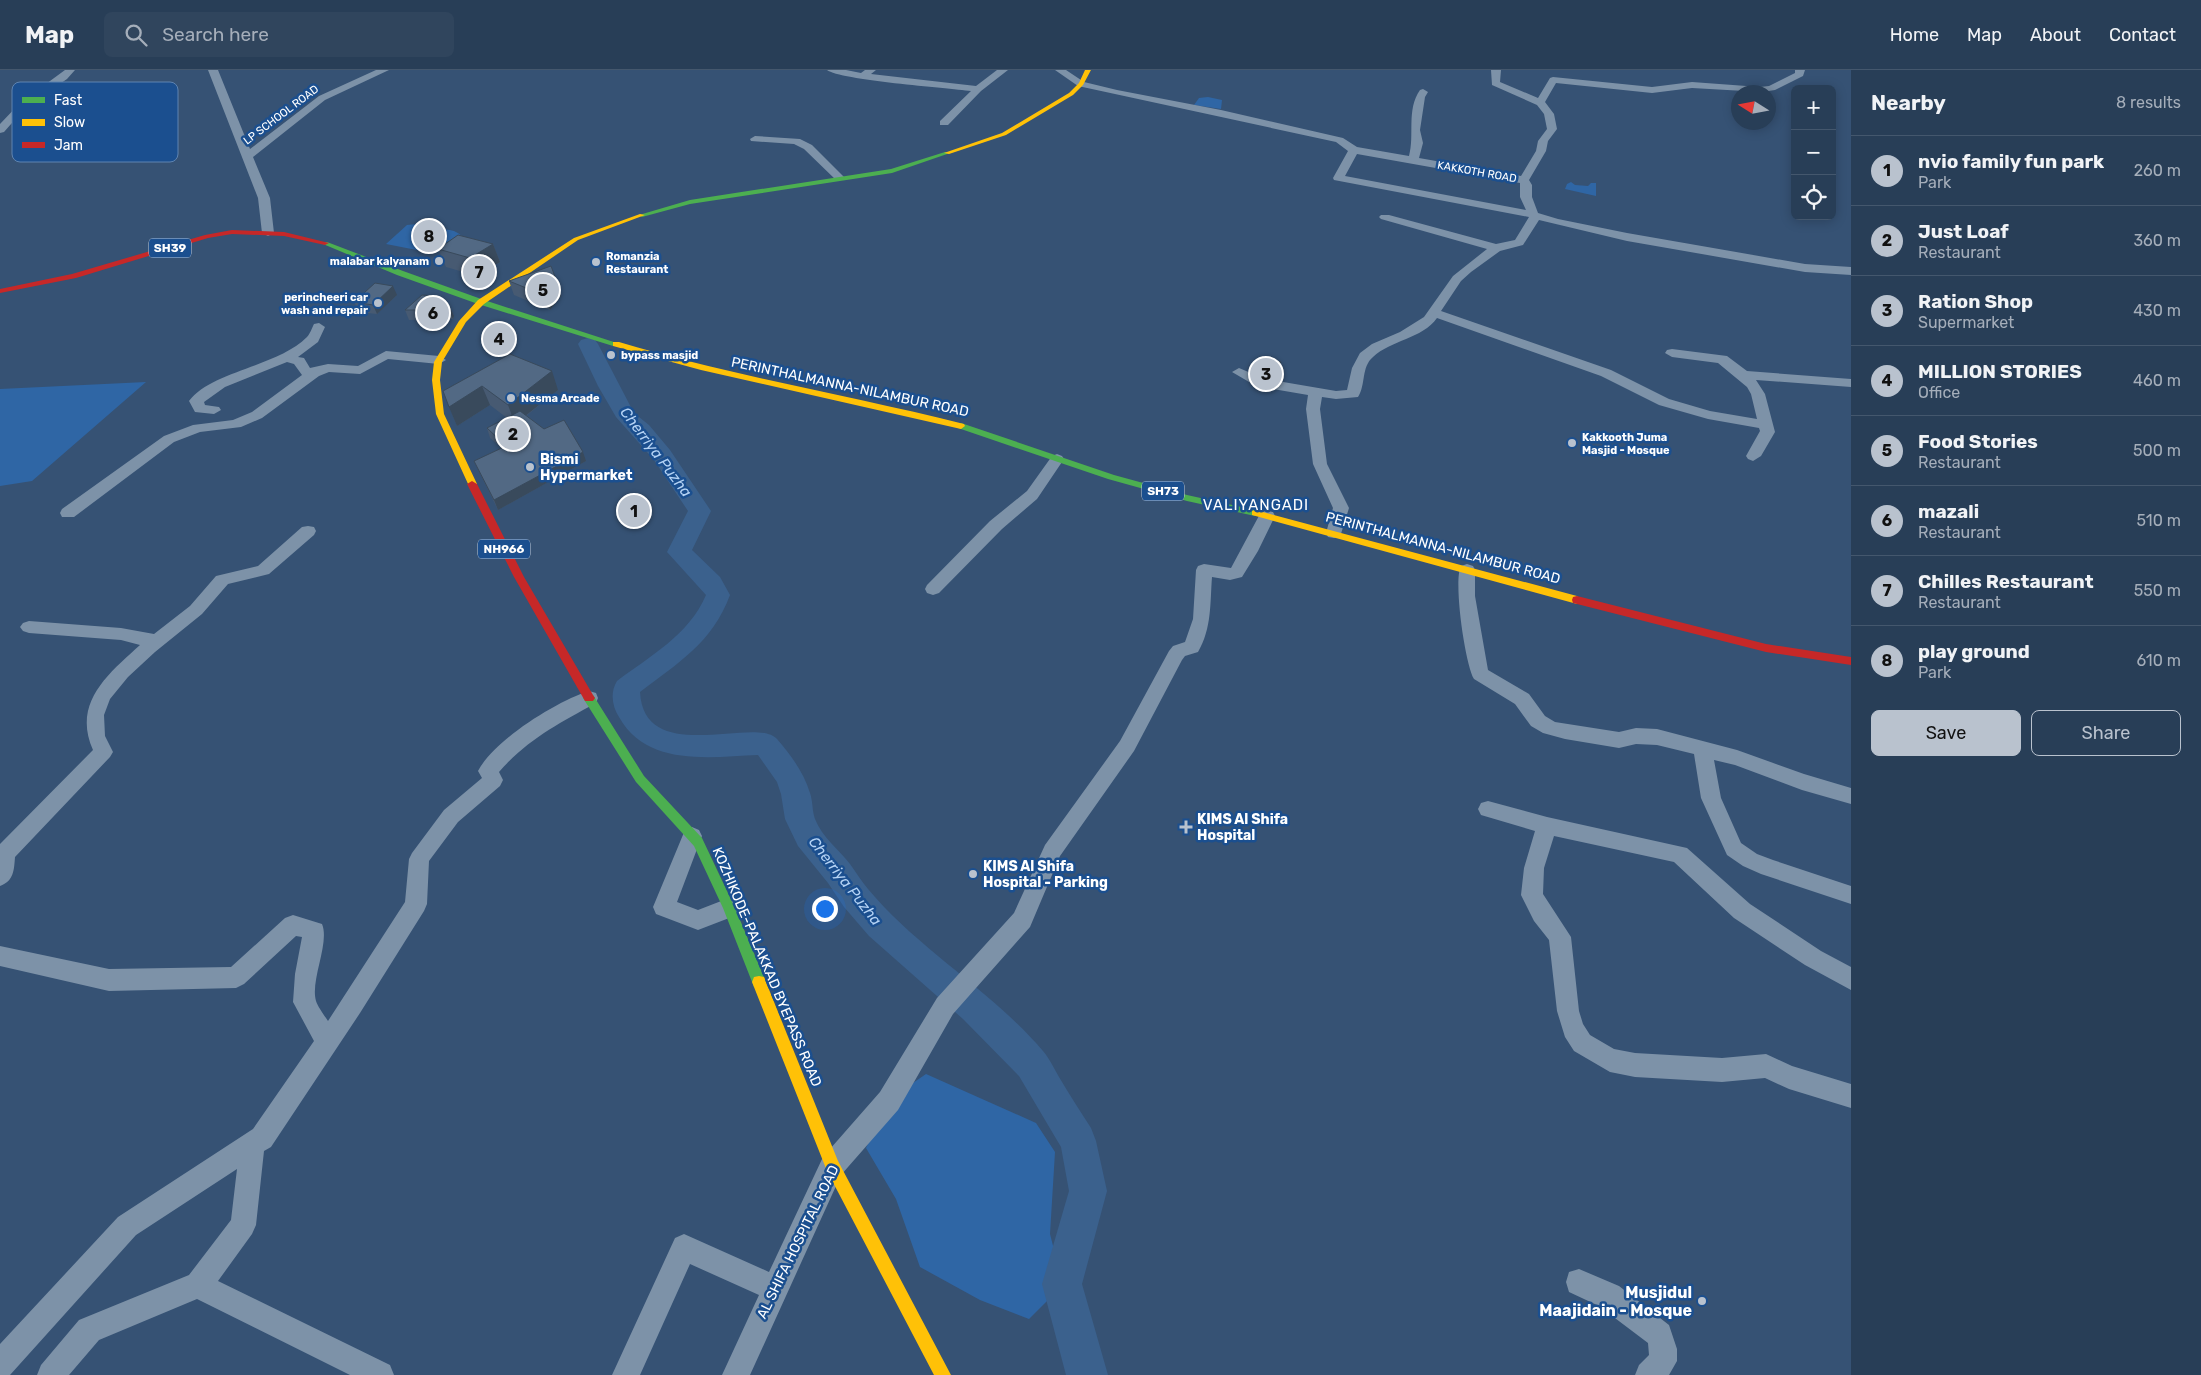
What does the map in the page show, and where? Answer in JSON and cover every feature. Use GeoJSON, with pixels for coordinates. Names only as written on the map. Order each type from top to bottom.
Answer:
{"type":"FeatureCollection","features":[{"type":"Feature","properties":{"kind":"main road","name":"KOZHIKODE-PALAKKAD BYEPASS ROAD"},"geometry":{"type":"LineString","coordinates":[[943,1375],[832,1166],[729,908],[698,842],[640,779],[589,698],[519,577],[458,457],[440,414],[436,380],[439,360],[463,321],[481,302],[576,239],[629,219],[690,202],[892,171],[1004,134],[1071,94],[1081,84],[1088,70]]}},
{"type":"Feature","properties":{"kind":"main road","name":"SH39"},"geometry":{"type":"LineString","coordinates":[[0,290],[73,276],[207,236],[232,232],[268,232],[310,238],[342,248],[400,273],[481,302]]}},
{"type":"Feature","properties":{"kind":"main road","name":"PERINTHALMANNA-NILAMBUR ROAD"},"geometry":{"type":"LineString","coordinates":[[481,302],[659,358],[748,380],[932,418],[970,428],[1111,478],[1267,516],[1613,610],[1766,648],[1851,661]]}},
{"type":"Feature","properties":{"kind":"street"},"geometry":{"type":"LineString","coordinates":[[57,82],[70,70]]}},
{"type":"Feature","properties":{"kind":"street"},"geometry":{"type":"LineString","coordinates":[[213,70],[264,198],[268,232]]}},
{"type":"Feature","properties":{"kind":"street","name":"LP SCHOOL ROAD"},"geometry":{"type":"LineString","coordinates":[[247,156],[322,98],[384,70]]}},
{"type":"Feature","properties":{"kind":"street"},"geometry":{"type":"LineString","coordinates":[[832,70],[867,73],[978,89]]}},
{"type":"Feature","properties":{"kind":"street"},"geometry":{"type":"LineString","coordinates":[[944,123],[978,89],[1003,70]]}},
{"type":"Feature","properties":{"kind":"street"},"geometry":{"type":"LineString","coordinates":[[1060,70],[1081,84],[1339,140],[1354,150],[1338,178],[1534,215],[1555,222],[1627,237],[1699,248],[1805,268],[1851,270]]}},
{"type":"Feature","properties":{"kind":"street"},"geometry":{"type":"LineString","coordinates":[[1496,70],[1495,83],[1547,108],[1552,129],[1542,141],[1540,151],[1524,180]]}},
{"type":"Feature","properties":{"kind":"street"},"geometry":{"type":"LineString","coordinates":[[1540,103],[1553,80],[1652,90],[1692,85],[1760,90],[1787,82],[1800,74],[1800,70]]}},
{"type":"Feature","properties":{"kind":"street"},"geometry":{"type":"LineString","coordinates":[[1413,160],[1418,143],[1415,130],[1420,97],[1423,92]]}},
{"type":"Feature","properties":{"kind":"street"},"geometry":{"type":"LineString","coordinates":[[0,130],[12,117]]}},
{"type":"Feature","properties":{"kind":"street"},"geometry":{"type":"LineString","coordinates":[[755,139],[796,141],[808,147],[840,178]]}},
{"type":"Feature","properties":{"kind":"street","name":"KAKKOTH ROAD"},"geometry":{"type":"LineString","coordinates":[[1354,150],[1524,180],[1527,184],[1526,197],[1534,215]]}},
{"type":"Feature","properties":{"kind":"street"},"geometry":{"type":"LineString","coordinates":[[1239,372],[1261,383],[1336,396],[1353,394],[1359,368],[1365,356],[1378,346],[1420,327],[1434,313],[1457,279],[1467,269],[1496,248],[1519,243],[1535,218],[1534,215]]}},
{"type":"Feature","properties":{"kind":"street"},"geometry":{"type":"LineString","coordinates":[[1384,217],[1496,248]]}},
{"type":"Feature","properties":{"kind":"street"},"geometry":{"type":"LineString","coordinates":[[1434,313],[1606,373],[1664,402],[1708,414],[1765,425]]}},
{"type":"Feature","properties":{"kind":"street"},"geometry":{"type":"LineString","coordinates":[[214,410],[200,408],[196,400],[220,384],[261,369],[281,359],[313,339],[319,327]]}},
{"type":"Feature","properties":{"kind":"street"},"geometry":{"type":"LineString","coordinates":[[1672,353],[1722,359],[1753,385],[1758,394],[1768,432],[1764,436],[1759,450],[1753,456]]}},
{"type":"Feature","properties":{"kind":"street"},"geometry":{"type":"LineString","coordinates":[[260,354],[298,361],[305,372],[314,373]]}},
{"type":"Feature","properties":{"kind":"street"},"geometry":{"type":"LineString","coordinates":[[68,512],[170,439],[198,428],[236,424],[257,415],[314,373],[328,368],[360,370],[386,354],[439,360]]}},
{"type":"Feature","properties":{"kind":"street"},"geometry":{"type":"LineString","coordinates":[[1743,375],[1851,383]]}},
{"type":"Feature","properties":{"kind":"street"},"geometry":{"type":"LineString","coordinates":[[1316,392],[1313,408],[1320,464],[1340,508],[1334,534]]}},
{"type":"Feature","properties":{"kind":"street"},"geometry":{"type":"LineString","coordinates":[[934,589],[996,525],[1032,494],[1058,459]]}},
{"type":"Feature","properties":{"kind":"street","name":"AL SHIFA HOSPITAL ROAD"},"geometry":{"type":"LineString","coordinates":[[736,1375],[832,1166],[889,1101],[946,1006],[1022,920],[1052,851],[1127,746],[1175,656],[1179,651],[1192,647],[1202,619],[1204,570],[1230,574],[1236,573],[1250,551],[1267,516]]}},
{"type":"Feature","properties":{"kind":"street"},"geometry":{"type":"LineString","coordinates":[[0,877],[3,874],[2,852],[38,821],[103,752],[96,736],[95,714],[102,696],[122,672],[149,646],[196,610],[222,580],[263,570],[308,531]]}},
{"type":"Feature","properties":{"kind":"street"},"geometry":{"type":"LineString","coordinates":[[1467,570],[1467,596],[1480,674],[1522,699],[1538,721],[1550,728],[1565,732],[1619,740],[1636,736],[1657,738],[1702,748],[1851,796]]}},
{"type":"Feature","properties":{"kind":"street"},"geometry":{"type":"LineString","coordinates":[[29,627],[121,634],[149,640],[149,646]]}},
{"type":"Feature","properties":{"kind":"street"},"geometry":{"type":"LineString","coordinates":[[0,1365],[127,1226],[262,1138],[416,904],[419,859],[451,816],[493,780],[488,771],[504,753],[534,728],[589,698]]}},
{"type":"Feature","properties":{"kind":"street"},"geometry":{"type":"LineString","coordinates":[[1702,748],[1711,798],[1734,849],[1750,860],[1768,868],[1851,895]]}},
{"type":"Feature","properties":{"kind":"street"},"geometry":{"type":"LineString","coordinates":[[1488,808],[1547,826],[1680,854],[1716,885],[1742,911],[1777,936],[1851,979]]}},
{"type":"Feature","properties":{"kind":"street"},"geometry":{"type":"LineString","coordinates":[[1547,826],[1534,868],[1532,895],[1542,914],[1560,937],[1568,1011],[1573,1029],[1582,1044],[1610,1060],[1634,1064],[1722,1070],[1766,1066],[1789,1077],[1851,1096]]}},
{"type":"Feature","properties":{"kind":"street"},"geometry":{"type":"LineString","coordinates":[[692,836],[664,907],[698,920],[729,908]]}},
{"type":"Feature","properties":{"kind":"street"},"geometry":{"type":"LineString","coordinates":[[0,956],[109,980],[236,978],[292,925],[314,931],[306,974],[304,1002],[327,1041]]}},
{"type":"Feature","properties":{"kind":"street"},"geometry":{"type":"LineString","coordinates":[[51,1375],[88,1330],[198,1285],[243,1225],[252,1145]]}},
{"type":"Feature","properties":{"kind":"street"},"geometry":{"type":"LineString","coordinates":[[626,1375],[684,1247],[775,1289]]}},
{"type":"Feature","properties":{"kind":"street"},"geometry":{"type":"LineString","coordinates":[[1579,1282],[1609,1296],[1659,1335],[1664,1349],[1663,1361],[1649,1375]]}},
{"type":"Feature","properties":{"kind":"street"},"geometry":{"type":"LineString","coordinates":[[198,1285],[380,1375]]}},
{"type":"Feature","properties":{"kind":"shaded area"},"geometry":{"type":"Polygon","coordinates":[[[1208,97],[1222,100],[1221,109],[1194,105],[1199,98],[1208,97]]]}},
{"type":"Feature","properties":{"kind":"shaded area"},"geometry":{"type":"Polygon","coordinates":[[[1571,182],[1575,185],[1588,186],[1591,183],[1596,183],[1596,196],[1565,189],[1567,184],[1571,182]]]}},
{"type":"Feature","properties":{"kind":"shaded area"},"geometry":{"type":"Polygon","coordinates":[[[407,225],[427,225],[431,229],[454,231],[465,240],[444,250],[432,253],[386,244],[407,225]]]}},
{"type":"Feature","properties":{"kind":"shaded area"},"geometry":{"type":"Polygon","coordinates":[[[146,382],[32,481],[0,486],[0,389],[146,382]]]}},
{"type":"Feature","properties":{"kind":"shaded area"},"geometry":{"type":"Polygon","coordinates":[[[926,1074],[1036,1123],[1055,1152],[1050,1234],[1063,1285],[1029,1319],[980,1300],[920,1267],[896,1199],[866,1148],[885,1108],[900,1092],[926,1074]]]}},
{"type":"Feature","properties":{"kind":"building"},"geometry":{"type":"Polygon","coordinates":[[[458,235],[493,244],[470,258],[438,249],[458,235]]]}},
{"type":"Feature","properties":{"kind":"building"},"geometry":{"type":"Polygon","coordinates":[[[551,266],[557,282],[546,296],[509,281],[551,266]]]}},
{"type":"Feature","properties":{"kind":"building"},"geometry":{"type":"Polygon","coordinates":[[[375,283],[393,286],[373,305],[354,302],[375,283]]]}},
{"type":"Feature","properties":{"kind":"building"},"geometry":{"type":"Polygon","coordinates":[[[422,295],[435,296],[450,307],[449,310],[405,310],[422,295]]]}},
{"type":"Feature","properties":{"kind":"building"},"geometry":{"type":"Polygon","coordinates":[[[510,354],[552,371],[508,405],[482,386],[449,407],[443,391],[510,354]]]}},
{"type":"Feature","properties":{"kind":"building"},"geometry":{"type":"Polygon","coordinates":[[[1261,357],[1281,362],[1278,369],[1258,364],[1261,357]]]}},
{"type":"Feature","properties":{"kind":"building"},"geometry":{"type":"Polygon","coordinates":[[[520,411],[544,429],[564,420],[583,452],[494,500],[474,461],[506,446],[487,428],[520,411]]]}},
{"type":"Feature","properties":{"kind":"waterway","name":"Cherriya Puzha"},"geometry":{"type":"LineString","coordinates":[[588,344],[608,386],[626,417],[641,430],[662,455],[700,511],[679,552],[711,583],[718,595],[712,611],[692,637],[626,688],[629,711],[640,726],[654,737],[671,743],[690,746],[765,744],[782,765],[790,779],[796,794],[800,819],[809,837],[839,873],[855,897],[880,926],[975,1008],[1031,1064],[1078,1141],[1088,1191],[1062,1284],[1074,1322],[1087,1375]]}},
{"type":"Feature","properties":{"kind":"traffic: fast"},"geometry":{"type":"LineString","coordinates":[[642,215],[690,202],[892,171],[947,153]]}},
{"type":"Feature","properties":{"kind":"traffic: fast"},"geometry":{"type":"LineString","coordinates":[[325,243],[400,273],[481,302],[616,344]]}},
{"type":"Feature","properties":{"kind":"traffic: fast"},"geometry":{"type":"LineString","coordinates":[[961,426],[1111,477],[1187,498],[1255,513]]}},
{"type":"Feature","properties":{"kind":"traffic: fast"},"geometry":{"type":"LineString","coordinates":[[589,698],[640,779],[698,842],[729,908],[759,982]]}},
{"type":"Feature","properties":{"kind":"traffic: slow"},"geometry":{"type":"LineString","coordinates":[[947,153],[1004,134],[1071,94],[1081,84],[1088,70]]}},
{"type":"Feature","properties":{"kind":"traffic: slow"},"geometry":{"type":"LineString","coordinates":[[472,484],[440,414],[436,380],[438,362],[463,321],[481,302],[576,239],[642,215]]}},
{"type":"Feature","properties":{"kind":"traffic: slow"},"geometry":{"type":"LineString","coordinates":[[616,344],[701,368],[874,405],[961,426]]}},
{"type":"Feature","properties":{"kind":"traffic: slow"},"geometry":{"type":"LineString","coordinates":[[1255,513],[1577,600]]}},
{"type":"Feature","properties":{"kind":"traffic: slow"},"geometry":{"type":"LineString","coordinates":[[759,982],[832,1166],[943,1375]]}},
{"type":"Feature","properties":{"kind":"traffic: jam"},"geometry":{"type":"LineString","coordinates":[[0,291],[73,276],[207,236],[232,232],[284,234],[325,243]]}},
{"type":"Feature","properties":{"kind":"traffic: jam"},"geometry":{"type":"LineString","coordinates":[[472,484],[519,577],[589,698]]}},
{"type":"Feature","properties":{"kind":"traffic: jam"},"geometry":{"type":"LineString","coordinates":[[1577,600],[1766,648],[1851,661]]}},
{"type":"Feature","properties":{"kind":"place","name":"play ground"},"geometry":{"type":"Point","coordinates":[429,236]}},
{"type":"Feature","properties":{"kind":"place","name":"malabar kalyanam"},"geometry":{"type":"Point","coordinates":[439,261]}},
{"type":"Feature","properties":{"kind":"place","name":"Romanzia Restaurant"},"geometry":{"type":"Point","coordinates":[596,262]}},
{"type":"Feature","properties":{"kind":"place","name":"Chilles Restaurant"},"geometry":{"type":"Point","coordinates":[479,272]}},
{"type":"Feature","properties":{"kind":"place","name":"Food Stories"},"geometry":{"type":"Point","coordinates":[543,290]}},
{"type":"Feature","properties":{"kind":"place","name":"perincheeri car wash and repair"},"geometry":{"type":"Point","coordinates":[378,303]}},
{"type":"Feature","properties":{"kind":"place","name":"mazali"},"geometry":{"type":"Point","coordinates":[433,313]}},
{"type":"Feature","properties":{"kind":"place","name":"MILLION STORIES"},"geometry":{"type":"Point","coordinates":[499,339]}},
{"type":"Feature","properties":{"kind":"place","name":"bypass masjid"},"geometry":{"type":"Point","coordinates":[611,355]}},
{"type":"Feature","properties":{"kind":"place","name":"Ration Shop"},"geometry":{"type":"Point","coordinates":[1266,374]}},
{"type":"Feature","properties":{"kind":"place","name":"Nesma Arcade"},"geometry":{"type":"Point","coordinates":[511,398]}},
{"type":"Feature","properties":{"kind":"place","name":"Just Loaf"},"geometry":{"type":"Point","coordinates":[513,434]}},
{"type":"Feature","properties":{"kind":"place","name":"Kakkooth Juma Masjid - Mosque"},"geometry":{"type":"Point","coordinates":[1572,443]}},
{"type":"Feature","properties":{"kind":"place","name":"Bismi Hypermarket"},"geometry":{"type":"Point","coordinates":[530,467]}},
{"type":"Feature","properties":{"kind":"place","name":"nvio family fun park"},"geometry":{"type":"Point","coordinates":[634,511]}},
{"type":"Feature","properties":{"kind":"place","name":"KIMS Al Shifa Hospital"},"geometry":{"type":"Point","coordinates":[1186,827]}},
{"type":"Feature","properties":{"kind":"place","name":"KIMS Al Shifa Hospital - Parking"},"geometry":{"type":"Point","coordinates":[973,874]}},
{"type":"Feature","properties":{"kind":"place","name":"Musjidul Maajidain - Mosque"},"geometry":{"type":"Point","coordinates":[1702,1301]}},
{"type":"Feature","properties":{"kind":"district","name":"VALIYANGADI"},"geometry":{"type":"Point","coordinates":[1256,505]}}]}
